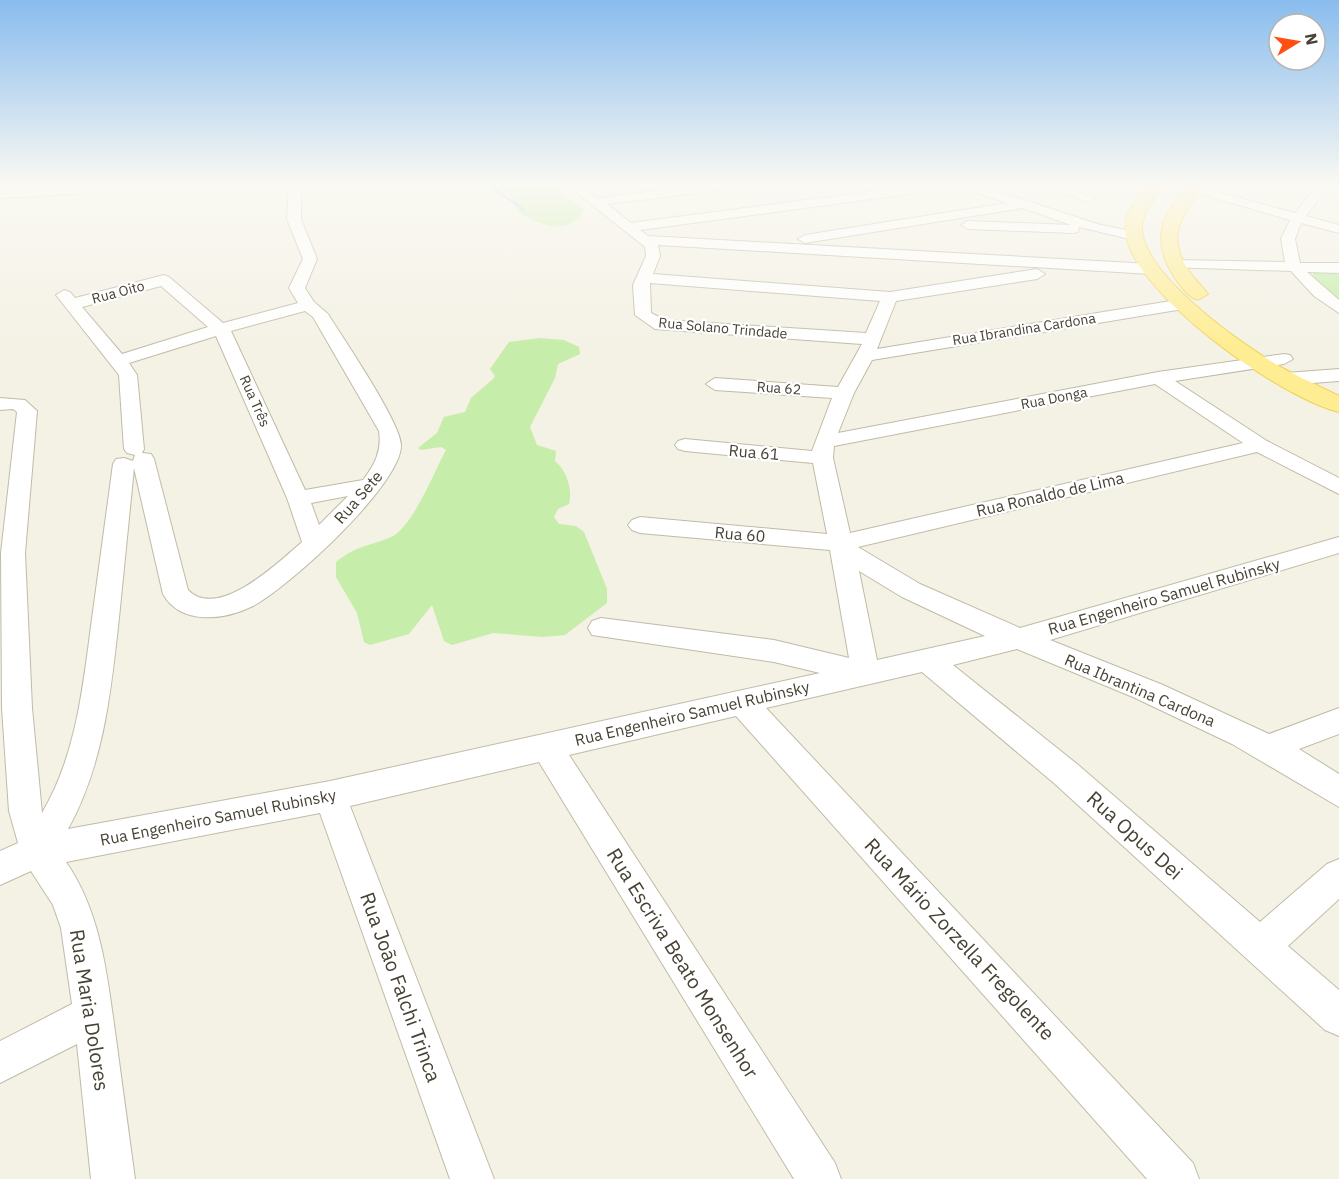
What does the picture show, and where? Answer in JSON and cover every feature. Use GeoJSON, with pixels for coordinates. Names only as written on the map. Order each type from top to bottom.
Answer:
{"type":"FeatureCollection","features":[{"type":"Feature","properties":{"kind":"main road"},"geometry":{"type":"LineString","coordinates":[[1135,238],[1150,270],[1183,304],[1259,363],[1312,376],[1339,391]]}},
{"type":"Feature","properties":{"kind":"main road"},"geometry":{"type":"LineString","coordinates":[[1138,238],[1154,245],[1164,258],[1174,264]]}},
{"type":"Feature","properties":{"kind":"main road"},"geometry":{"type":"LineString","coordinates":[[1167,238],[1168,251],[1174,264],[1193,289],[1285,369],[1339,405]]}},
{"type":"Feature","properties":{"kind":"street"},"geometry":{"type":"LineString","coordinates":[[38,851],[67,800],[96,697],[134,458],[128,375],[120,360],[308,305],[297,288],[310,259],[302,238]]}},
{"type":"Feature","properties":{"kind":"street"},"geometry":{"type":"LineString","coordinates":[[644,238],[646,240],[1150,270]]}},
{"type":"Feature","properties":{"kind":"street"},"geometry":{"type":"LineString","coordinates":[[793,248],[807,238]]}},
{"type":"Feature","properties":{"kind":"street"},"geometry":{"type":"LineString","coordinates":[[1289,238],[1287,249],[1294,266],[1339,308]]}},
{"type":"Feature","properties":{"kind":"street","name":"Rua Solano Trindade"},"geometry":{"type":"LineString","coordinates":[[646,240],[652,246],[653,256],[641,285],[643,315],[655,324],[868,347]]}},
{"type":"Feature","properties":{"kind":"street"},"geometry":{"type":"LineString","coordinates":[[1174,264],[1339,268]]}},
{"type":"Feature","properties":{"kind":"street"},"geometry":{"type":"LineString","coordinates":[[644,278],[890,297],[1040,274],[1060,266]]}},
{"type":"Feature","properties":{"kind":"street","name":"Rua Oito"},"geometry":{"type":"LineString","coordinates":[[120,360],[69,300],[164,280]]}},
{"type":"Feature","properties":{"kind":"street","name":"Rua Três"},"geometry":{"type":"LineString","coordinates":[[164,280],[220,329],[227,338],[298,498],[314,543]]}},
{"type":"Feature","properties":{"kind":"street"},"geometry":{"type":"LineString","coordinates":[[601,628],[774,651],[866,673],[823,450],[844,393],[890,297]]}},
{"type":"Feature","properties":{"kind":"street","name":"Rua Ibrandina Cardona"},"geometry":{"type":"LineString","coordinates":[[868,347],[1183,304]]}},
{"type":"Feature","properties":{"kind":"street","name":"Rua Sete"},"geometry":{"type":"LineString","coordinates":[[134,458],[176,594],[187,604],[207,608],[232,604],[256,592],[314,543],[372,485],[389,457],[391,447],[389,431],[320,314],[308,305]]}},
{"type":"Feature","properties":{"kind":"street","name":"Rua Donga"},"geometry":{"type":"LineString","coordinates":[[823,450],[1158,378],[1259,363]]}},
{"type":"Feature","properties":{"kind":"street"},"geometry":{"type":"LineString","coordinates":[[1312,376],[1339,375]]}},
{"type":"Feature","properties":{"kind":"street"},"geometry":{"type":"LineString","coordinates":[[1158,378],[1260,445],[1339,487]]}},
{"type":"Feature","properties":{"kind":"street","name":"Rua 62"},"geometry":{"type":"LineString","coordinates":[[715,384],[844,393]]}},
{"type":"Feature","properties":{"kind":"street","name":"Rua Maria Dolores"},"geometry":{"type":"LineString","coordinates":[[0,404],[11,402],[23,406],[27,411],[13,553],[9,711],[25,811],[38,851],[68,896],[79,928],[93,1014],[113,1179]]}},
{"type":"Feature","properties":{"kind":"street","name":"Rua 61"},"geometry":{"type":"LineString","coordinates":[[685,445],[823,450]]}},
{"type":"Feature","properties":{"kind":"street","name":"Rua Ronaldo de Lima"},"geometry":{"type":"LineString","coordinates":[[841,545],[1260,445]]}},
{"type":"Feature","properties":{"kind":"street"},"geometry":{"type":"LineString","coordinates":[[298,498],[372,485]]}},
{"type":"Feature","properties":{"kind":"street","name":"Rua 60"},"geometry":{"type":"LineString","coordinates":[[640,525],[841,545]]}},
{"type":"Feature","properties":{"kind":"street","name":"Rua Ibrantina Cardona"},"geometry":{"type":"LineString","coordinates":[[841,545],[862,562],[931,601],[1018,639],[1134,685],[1269,747],[1306,767],[1339,792]]}},
{"type":"Feature","properties":{"kind":"street","name":"Rua Engenheiro Samuel Rubinsky"},"geometry":{"type":"LineString","coordinates":[[0,868],[38,851],[330,796],[1018,639],[1339,545]]}},
{"type":"Feature","properties":{"kind":"street","name":"Rua Opus Dei"},"geometry":{"type":"LineString","coordinates":[[927,660],[1066,774],[1339,1016]]}},
{"type":"Feature","properties":{"kind":"street","name":"Rua Mário Zorzella Fregolente"},"geometry":{"type":"LineString","coordinates":[[741,701],[1177,1179]]}},
{"type":"Feature","properties":{"kind":"street"},"geometry":{"type":"LineString","coordinates":[[1269,747],[1339,721]]}},
{"type":"Feature","properties":{"kind":"street","name":"Rua Escriva Beato Monsenhor"},"geometry":{"type":"LineString","coordinates":[[547,747],[819,1179]]}},
{"type":"Feature","properties":{"kind":"street","name":"Rua João Falchi Trinca"},"geometry":{"type":"LineString","coordinates":[[330,796],[472,1179]]}},
{"type":"Feature","properties":{"kind":"street"},"geometry":{"type":"LineString","coordinates":[[1260,947],[1339,876]]}},
{"type":"Feature","properties":{"kind":"street"},"geometry":{"type":"LineString","coordinates":[[0,1063],[93,1014]]}},
{"type":"Feature","properties":{"kind":"green space"},"geometry":{"type":"Polygon","coordinates":[[[1319,270],[1339,271],[1339,300],[1313,277],[1313,273],[1319,270]]]}},
{"type":"Feature","properties":{"kind":"green space"},"geometry":{"type":"Polygon","coordinates":[[[540,338],[564,340],[579,347],[580,354],[558,364],[555,378],[530,427],[537,445],[556,451],[555,461],[568,480],[570,498],[569,504],[558,509],[554,517],[559,524],[576,526],[584,532],[607,589],[607,603],[565,635],[543,637],[493,633],[452,645],[444,641],[432,605],[409,634],[370,645],[364,642],[357,613],[336,577],[336,562],[350,552],[391,537],[399,531],[415,511],[446,450],[441,447],[421,450],[418,448],[437,433],[444,417],[465,412],[471,398],[495,376],[490,369],[509,342],[540,338]]]}}]}
